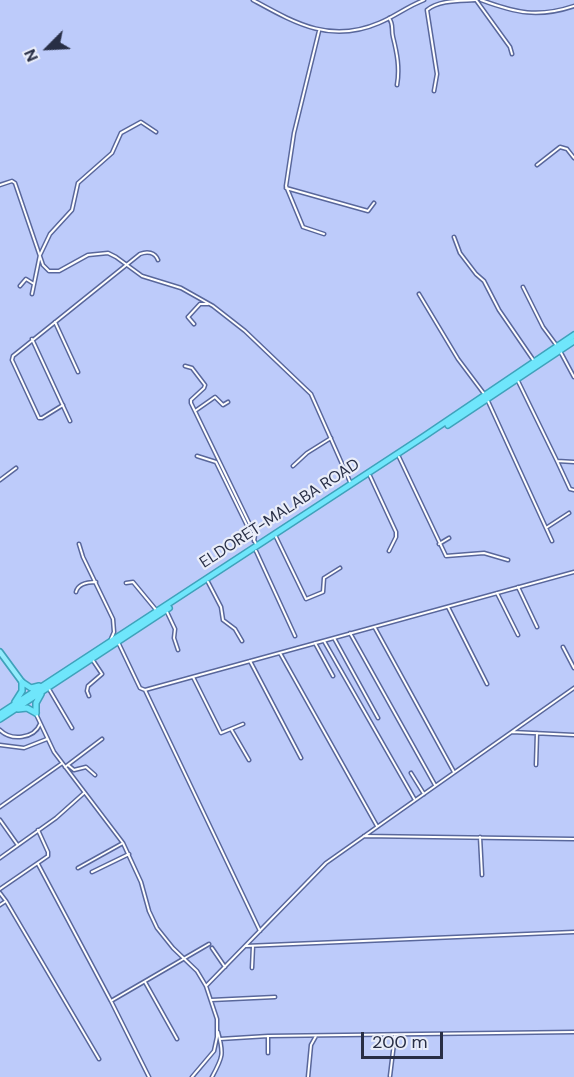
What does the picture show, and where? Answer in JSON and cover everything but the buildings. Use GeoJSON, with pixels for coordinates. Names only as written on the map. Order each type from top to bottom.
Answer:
{"type":"FeatureCollection","features":[{"type":"Feature","properties":{"kind":"highway","name":"ELDORET-MALABA ROAD"},"geometry":{"type":"LineString","coordinates":[[48,686],[255,546],[517,379],[574,335]]}},
{"type":"Feature","properties":{"kind":"highway","name":"ELDORET-MALABA ROAD"},"geometry":{"type":"LineString","coordinates":[[0,717],[208,582],[255,546],[276,537],[399,457],[534,361],[574,341]]}},
{"type":"Feature","properties":{"kind":"highway"},"geometry":{"type":"LineString","coordinates":[[22,682],[34,688],[48,686]]}},
{"type":"Feature","properties":{"kind":"highway"},"geometry":{"type":"LineString","coordinates":[[8,711],[21,695],[22,682]]}},
{"type":"Feature","properties":{"kind":"highway"},"geometry":{"type":"LineString","coordinates":[[8,711],[24,708],[36,713],[37,700],[48,686]]}},
{"type":"Feature","properties":{"kind":"main road"},"geometry":{"type":"LineString","coordinates":[[0,652],[22,682]]}},
{"type":"Feature","properties":{"kind":"street"},"geometry":{"type":"LineString","coordinates":[[253,0],[297,23],[319,31],[333,32],[369,27],[424,0]]}},
{"type":"Feature","properties":{"kind":"street"},"geometry":{"type":"LineString","coordinates":[[434,91],[437,77],[427,10],[432,5],[444,1],[476,0],[510,47],[512,54]]}},
{"type":"Feature","properties":{"kind":"street"},"geometry":{"type":"LineString","coordinates":[[481,0],[517,11],[540,14],[574,6]]}},
{"type":"Feature","properties":{"kind":"street"},"geometry":{"type":"LineString","coordinates":[[389,18],[393,24],[392,32],[398,59],[398,85]]}},
{"type":"Feature","properties":{"kind":"street"},"geometry":{"type":"LineString","coordinates":[[319,31],[294,133],[285,188],[303,227],[324,234]]}},
{"type":"Feature","properties":{"kind":"street"},"geometry":{"type":"LineString","coordinates":[[32,294],[40,255],[50,234],[72,210],[78,183],[112,153],[119,134],[141,122],[156,132]]}},
{"type":"Feature","properties":{"kind":"street"},"geometry":{"type":"LineString","coordinates":[[537,165],[560,147],[567,149],[574,158]]}},
{"type":"Feature","properties":{"kind":"street"},"geometry":{"type":"LineString","coordinates":[[0,184],[14,181],[47,269],[52,272],[59,271],[88,255],[99,253],[112,255],[148,279],[181,288],[211,304],[245,331],[306,388],[314,399],[351,484]]}},
{"type":"Feature","properties":{"kind":"street"},"geometry":{"type":"LineString","coordinates":[[285,188],[368,211],[374,204]]}},
{"type":"Feature","properties":{"kind":"street"},"geometry":{"type":"LineString","coordinates":[[454,237],[459,251],[484,281],[499,310],[534,361]]}},
{"type":"Feature","properties":{"kind":"street"},"geometry":{"type":"LineString","coordinates":[[63,405],[39,418],[12,360],[13,356],[140,255],[147,252],[155,255],[158,260]]}},
{"type":"Feature","properties":{"kind":"street"},"geometry":{"type":"LineString","coordinates":[[20,286],[26,279],[34,284]]}},
{"type":"Feature","properties":{"kind":"street"},"geometry":{"type":"LineString","coordinates":[[523,287],[543,327],[574,377]]}},
{"type":"Feature","properties":{"kind":"street"},"geometry":{"type":"LineString","coordinates":[[419,294],[458,358],[486,397],[552,541]]}},
{"type":"Feature","properties":{"kind":"street"},"geometry":{"type":"LineString","coordinates":[[194,324],[188,317],[200,304],[211,304]]}},
{"type":"Feature","properties":{"kind":"street"},"geometry":{"type":"LineString","coordinates":[[55,322],[78,372]]}},
{"type":"Feature","properties":{"kind":"street"},"geometry":{"type":"LineString","coordinates":[[32,339],[70,421]]}},
{"type":"Feature","properties":{"kind":"street"},"geometry":{"type":"LineString","coordinates":[[185,366],[192,368],[205,385],[191,400],[255,535],[255,546]]}},
{"type":"Feature","properties":{"kind":"street"},"geometry":{"type":"LineString","coordinates":[[517,379],[570,489],[574,490]]}},
{"type":"Feature","properties":{"kind":"street"},"geometry":{"type":"LineString","coordinates":[[195,411],[215,397],[223,405],[228,402]]}},
{"type":"Feature","properties":{"kind":"street"},"geometry":{"type":"LineString","coordinates":[[293,466],[307,453],[331,438]]}},
{"type":"Feature","properties":{"kind":"street"},"geometry":{"type":"LineString","coordinates":[[197,456],[216,462],[295,636]]}},
{"type":"Feature","properties":{"kind":"street"},"geometry":{"type":"LineString","coordinates":[[399,457],[447,557],[484,553],[508,560]]}},
{"type":"Feature","properties":{"kind":"street"},"geometry":{"type":"LineString","coordinates":[[557,461],[574,462]]}},
{"type":"Feature","properties":{"kind":"street"},"geometry":{"type":"LineString","coordinates":[[0,480],[16,468]]}},
{"type":"Feature","properties":{"kind":"street"},"geometry":{"type":"LineString","coordinates":[[370,476],[396,531],[396,537],[389,551]]}},
{"type":"Feature","properties":{"kind":"street"},"geometry":{"type":"LineString","coordinates":[[546,528],[568,513]]}},
{"type":"Feature","properties":{"kind":"street"},"geometry":{"type":"LineString","coordinates":[[276,537],[306,598],[323,592],[324,578],[340,568]]}},
{"type":"Feature","properties":{"kind":"street"},"geometry":{"type":"LineString","coordinates":[[439,544],[449,538]]}},
{"type":"Feature","properties":{"kind":"street"},"geometry":{"type":"LineString","coordinates":[[79,544],[113,619],[114,632],[110,642]]}},
{"type":"Feature","properties":{"kind":"street"},"geometry":{"type":"LineString","coordinates":[[145,690],[574,572]]}},
{"type":"Feature","properties":{"kind":"street"},"geometry":{"type":"LineString","coordinates":[[76,592],[81,585],[96,582]]}},
{"type":"Feature","properties":{"kind":"street"},"geometry":{"type":"LineString","coordinates":[[126,583],[134,582],[157,611]]}},
{"type":"Feature","properties":{"kind":"street"},"geometry":{"type":"LineString","coordinates":[[208,582],[221,607],[223,620],[236,629],[242,641]]}},
{"type":"Feature","properties":{"kind":"street"},"geometry":{"type":"LineString","coordinates":[[518,587],[537,627]]}},
{"type":"Feature","properties":{"kind":"street"},"geometry":{"type":"LineString","coordinates":[[497,593],[518,635]]}},
{"type":"Feature","properties":{"kind":"street"},"geometry":{"type":"LineString","coordinates":[[448,606],[487,684]]}},
{"type":"Feature","properties":{"kind":"street"},"geometry":{"type":"LineString","coordinates":[[166,610],[175,630],[174,638],[178,650]]}},
{"type":"Feature","properties":{"kind":"street"},"geometry":{"type":"LineString","coordinates":[[374,627],[454,772]]}},
{"type":"Feature","properties":{"kind":"street"},"geometry":{"type":"LineString","coordinates":[[350,633],[435,786]]}},
{"type":"Feature","properties":{"kind":"street"},"geometry":{"type":"LineString","coordinates":[[334,638],[378,718]]}},
{"type":"Feature","properties":{"kind":"street"},"geometry":{"type":"LineString","coordinates":[[324,640],[415,800]]}},
{"type":"Feature","properties":{"kind":"street"},"geometry":{"type":"LineString","coordinates":[[118,641],[140,688],[145,690],[260,931]]}},
{"type":"Feature","properties":{"kind":"street"},"geometry":{"type":"LineString","coordinates":[[315,643],[333,676]]}},
{"type":"Feature","properties":{"kind":"street"},"geometry":{"type":"LineString","coordinates":[[563,647],[574,668]]}},
{"type":"Feature","properties":{"kind":"street"},"geometry":{"type":"LineString","coordinates":[[280,653],[377,827]]}},
{"type":"Feature","properties":{"kind":"street"},"geometry":{"type":"LineString","coordinates":[[89,696],[88,686],[102,674],[92,658]]}},
{"type":"Feature","properties":{"kind":"street"},"geometry":{"type":"LineString","coordinates":[[250,661],[302,758]]}},
{"type":"Feature","properties":{"kind":"street"},"geometry":{"type":"LineString","coordinates":[[2,663],[9,664]]}},
{"type":"Feature","properties":{"kind":"street"},"geometry":{"type":"LineString","coordinates":[[193,677],[221,733],[243,724]]}},
{"type":"Feature","properties":{"kind":"street"},"geometry":{"type":"LineString","coordinates":[[48,686],[72,728]]}},
{"type":"Feature","properties":{"kind":"street"},"geometry":{"type":"LineString","coordinates":[[206,986],[321,868],[574,688]]}},
{"type":"Feature","properties":{"kind":"street"},"geometry":{"type":"LineString","coordinates":[[36,713],[47,739],[62,763],[74,770],[86,767],[95,775]]}},
{"type":"Feature","properties":{"kind":"street"},"geometry":{"type":"LineString","coordinates":[[0,730],[7,736],[18,738],[37,730],[40,724]]}},
{"type":"Feature","properties":{"kind":"street"},"geometry":{"type":"LineString","coordinates":[[231,729],[249,760]]}},
{"type":"Feature","properties":{"kind":"street"},"geometry":{"type":"LineString","coordinates":[[512,732],[574,735]]}},
{"type":"Feature","properties":{"kind":"street"},"geometry":{"type":"LineString","coordinates":[[536,765],[537,734]]}},
{"type":"Feature","properties":{"kind":"street"},"geometry":{"type":"LineString","coordinates":[[0,745],[24,748],[47,739]]}},
{"type":"Feature","properties":{"kind":"street"},"geometry":{"type":"LineString","coordinates":[[66,766],[102,739]]}},
{"type":"Feature","properties":{"kind":"street"},"geometry":{"type":"LineString","coordinates":[[0,807],[62,763]]}},
{"type":"Feature","properties":{"kind":"street"},"geometry":{"type":"LineString","coordinates":[[66,766],[123,843],[141,882],[154,923],[162,936],[197,971],[206,986],[212,1000],[223,1052],[221,1062],[212,1077]]}},
{"type":"Feature","properties":{"kind":"street"},"geometry":{"type":"LineString","coordinates":[[411,773],[424,794]]}},
{"type":"Feature","properties":{"kind":"street"},"geometry":{"type":"LineString","coordinates":[[0,858],[56,818],[84,793]]}},
{"type":"Feature","properties":{"kind":"street"},"geometry":{"type":"LineString","coordinates":[[0,820],[17,844]]}},
{"type":"Feature","properties":{"kind":"street"},"geometry":{"type":"LineString","coordinates":[[38,829],[49,855],[0,891],[99,1059]]}},
{"type":"Feature","properties":{"kind":"street"},"geometry":{"type":"LineString","coordinates":[[364,836],[574,839]]}},
{"type":"Feature","properties":{"kind":"street"},"geometry":{"type":"LineString","coordinates":[[480,837],[482,875]]}},
{"type":"Feature","properties":{"kind":"street"},"geometry":{"type":"LineString","coordinates":[[78,868],[123,843]]}},
{"type":"Feature","properties":{"kind":"street"},"geometry":{"type":"LineString","coordinates":[[92,872],[129,854]]}},
{"type":"Feature","properties":{"kind":"street"},"geometry":{"type":"LineString","coordinates":[[38,864],[149,1077]]}},
{"type":"Feature","properties":{"kind":"street"},"geometry":{"type":"LineString","coordinates":[[0,905],[6,901]]}},
{"type":"Feature","properties":{"kind":"street"},"geometry":{"type":"LineString","coordinates":[[246,946],[574,932]]}},
{"type":"Feature","properties":{"kind":"street"},"geometry":{"type":"LineString","coordinates":[[111,1001],[209,944]]}},
{"type":"Feature","properties":{"kind":"street"},"geometry":{"type":"LineString","coordinates":[[252,968],[253,946]]}},
{"type":"Feature","properties":{"kind":"street"},"geometry":{"type":"LineString","coordinates":[[212,948],[225,967]]}},
{"type":"Feature","properties":{"kind":"street"},"geometry":{"type":"LineString","coordinates":[[145,982],[177,1039]]}},
{"type":"Feature","properties":{"kind":"street"},"geometry":{"type":"LineString","coordinates":[[212,1000],[275,997]]}},
{"type":"Feature","properties":{"kind":"street"},"geometry":{"type":"LineString","coordinates":[[192,1077],[214,1051],[218,1030]]}},
{"type":"Feature","properties":{"kind":"street"},"geometry":{"type":"LineString","coordinates":[[220,1039],[268,1036],[574,1032]]}},
{"type":"Feature","properties":{"kind":"street"},"geometry":{"type":"LineString","coordinates":[[390,1076],[395,1035]]}},
{"type":"Feature","properties":{"kind":"street"},"geometry":{"type":"LineString","coordinates":[[268,1036],[268,1053]]}},
{"type":"Feature","properties":{"kind":"street"},"geometry":{"type":"LineString","coordinates":[[308,1077],[311,1045],[316,1036]]}}]}
